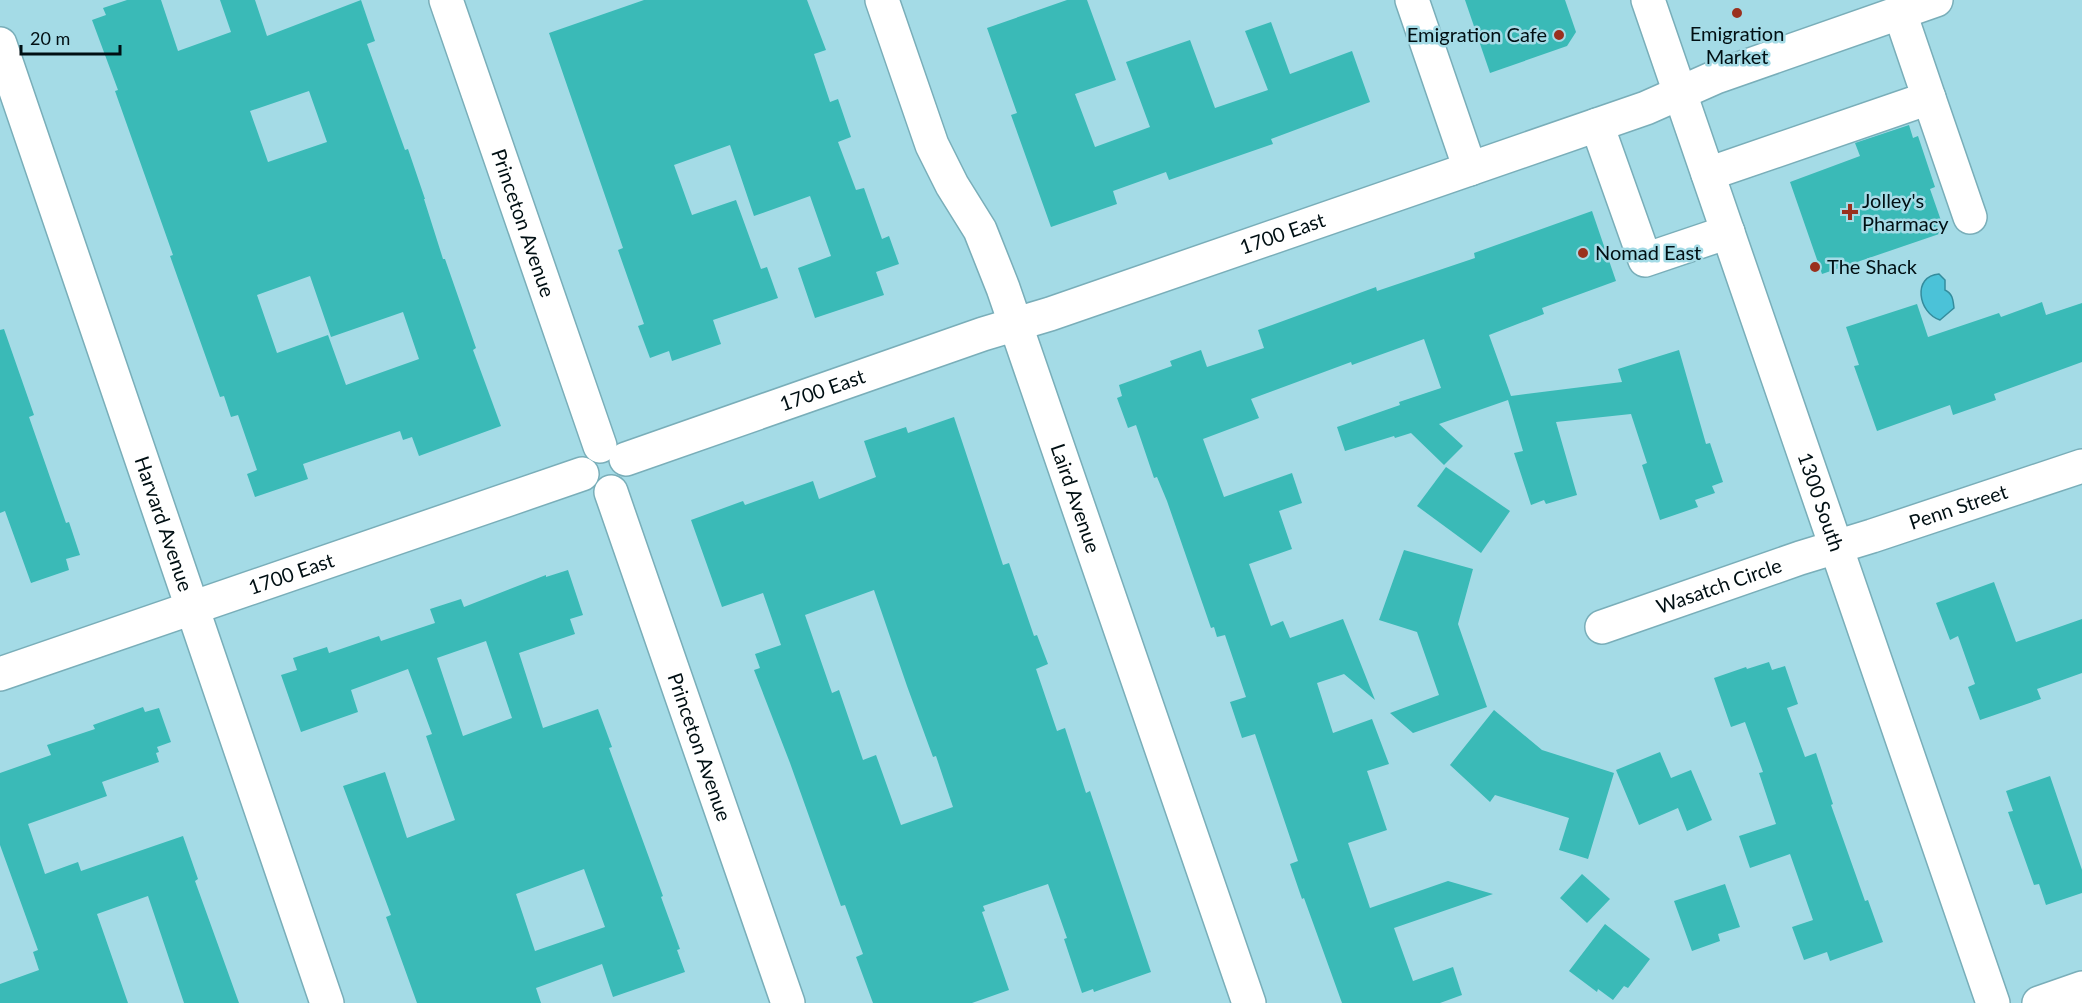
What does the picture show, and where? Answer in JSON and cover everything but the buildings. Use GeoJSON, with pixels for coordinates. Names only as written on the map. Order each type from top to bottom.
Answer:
{"type":"FeatureCollection","features":[{"type":"Feature","properties":{"kind":"street","name":"Princeton Avenue"},"geometry":{"type":"LineString","coordinates":[[446,0],[613,453]]}},
{"type":"Feature","properties":{"kind":"street","name":"Laird Avenue"},"geometry":{"type":"LineString","coordinates":[[882,0],[932,145],[952,185],[980,230],[1016,324],[1249,1003]]}},
{"type":"Feature","properties":{"kind":"street"},"geometry":{"type":"LineString","coordinates":[[1412,0],[1470,169]]}},
{"type":"Feature","properties":{"kind":"street","name":"1300 South"},"geometry":{"type":"LineString","coordinates":[[1648,0],[1993,1003]]}},
{"type":"Feature","properties":{"kind":"street","name":"1700 East"},"geometry":{"type":"LineString","coordinates":[[613,453],[1050,314],[1646,108],[1716,77],[1933,0]]}},
{"type":"Feature","properties":{"kind":"street"},"geometry":{"type":"LineString","coordinates":[[1900,13],[1970,217]]}},
{"type":"Feature","properties":{"kind":"street","name":"Harvard Avenue"},"geometry":{"type":"LineString","coordinates":[[0,45],[327,1003]]}},
{"type":"Feature","properties":{"kind":"street"},"geometry":{"type":"LineString","coordinates":[[1708,174],[1929,98]]}},
{"type":"Feature","properties":{"kind":"street"},"geometry":{"type":"LineString","coordinates":[[1597,125],[1645,260],[1728,232]]}},
{"type":"Feature","properties":{"kind":"street"},"geometry":{"type":"LineString","coordinates":[[613,453],[629,468],[628,476],[624,484],[611,492],[595,491],[588,486],[582,474],[582,463],[586,455],[613,453]]}},
{"type":"Feature","properties":{"kind":"street","name":"Penn Street"},"geometry":{"type":"LineString","coordinates":[[1836,547],[2082,466]]}},
{"type":"Feature","properties":{"kind":"street","name":"1700 East"},"geometry":{"type":"LineString","coordinates":[[0,674],[582,474]]}},
{"type":"Feature","properties":{"kind":"street","name":"Princeton Avenue"},"geometry":{"type":"LineString","coordinates":[[611,492],[788,1003]]}},
{"type":"Feature","properties":{"kind":"street","name":"Wasatch Circle"},"geometry":{"type":"LineString","coordinates":[[1602,627],[1836,547]]}},
{"type":"Feature","properties":{"kind":"street"},"geometry":{"type":"LineString","coordinates":[[2039,1003],[2082,988]]}},
{"type":"Feature","properties":{"kind":"water"},"geometry":{"type":"Polygon","coordinates":[[[1939,274],[1945,280],[1945,290],[1951,295],[1954,308],[1940,320],[1927,310],[1921,295],[1925,281],[1930,276],[1939,274]]]}},
{"type":"Feature","properties":{"kind":"place","name":"Emigration Market"},"geometry":{"type":"Point","coordinates":[1737,13]}},
{"type":"Feature","properties":{"kind":"place","name":"Emigration Cafe"},"geometry":{"type":"Point","coordinates":[1559,35]}},
{"type":"Feature","properties":{"kind":"place","name":"Jolley's Pharmacy"},"geometry":{"type":"Point","coordinates":[1850,212]}},
{"type":"Feature","properties":{"kind":"place","name":"Nomad East"},"geometry":{"type":"Point","coordinates":[1583,253]}},
{"type":"Feature","properties":{"kind":"place","name":"The Shack"},"geometry":{"type":"Point","coordinates":[1815,267]}}]}
